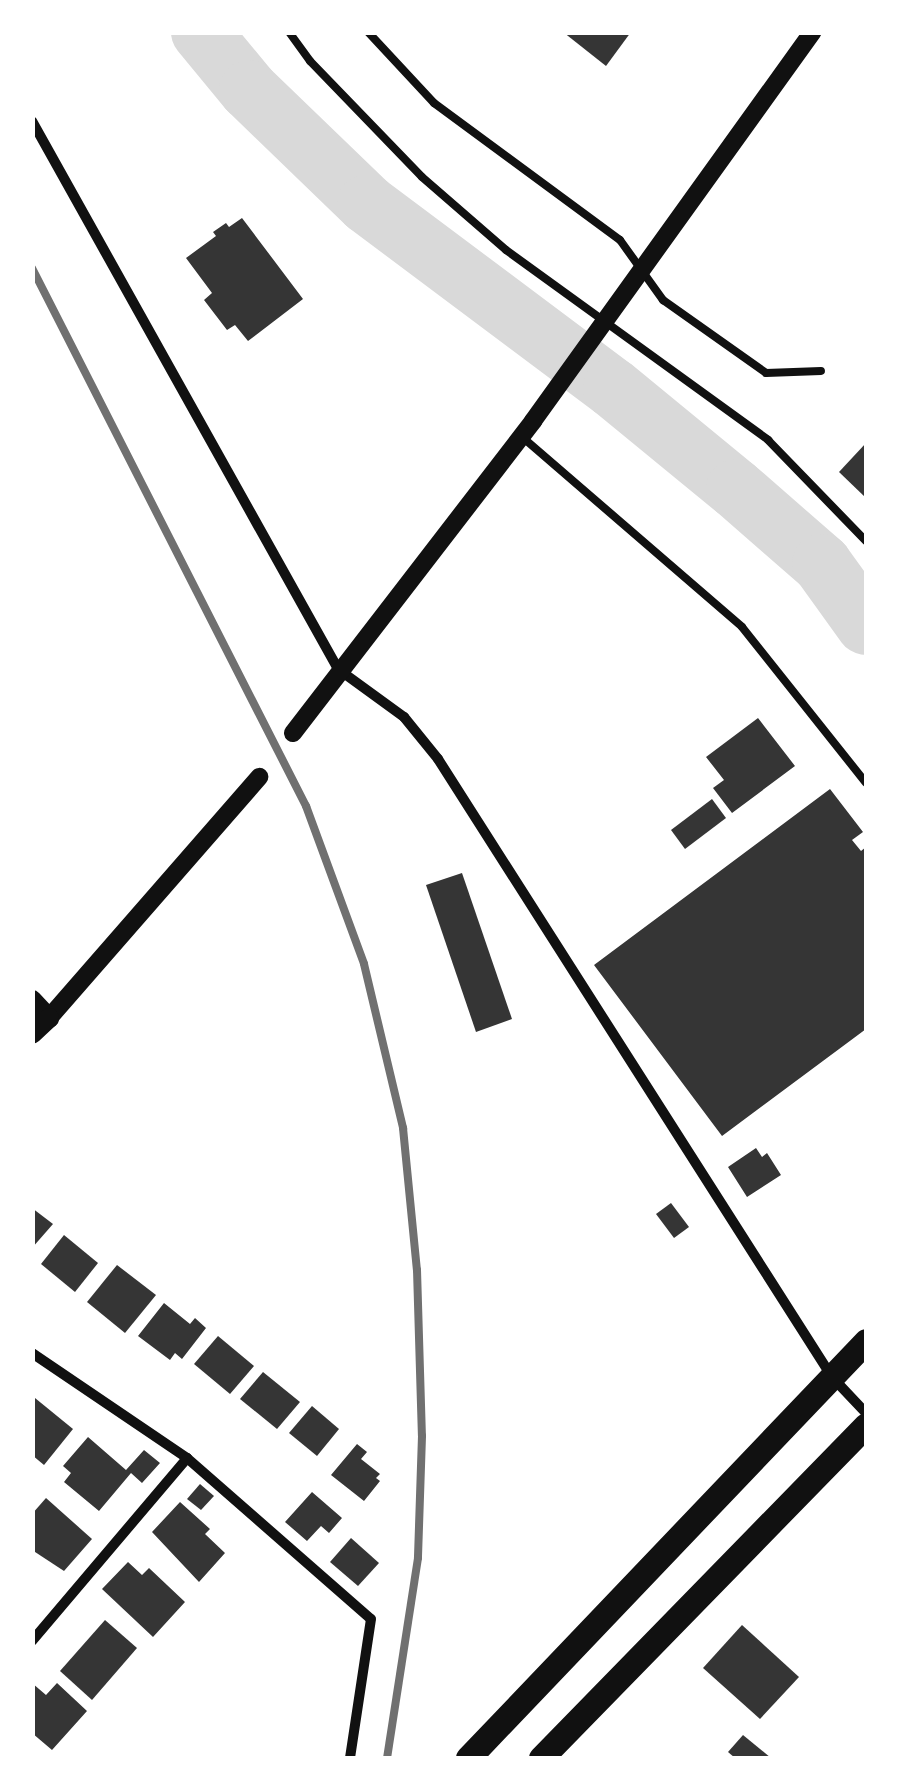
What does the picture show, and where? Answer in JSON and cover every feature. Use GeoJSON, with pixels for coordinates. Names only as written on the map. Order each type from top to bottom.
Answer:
{"type":"FeatureCollection","features":[{"type":"Feature","properties":{"kind":"highway"},"geometry":{"type":"LineString","coordinates":[[468,1758],[866,1341]]}},
{"type":"Feature","properties":{"kind":"highway"},"geometry":{"type":"LineString","coordinates":[[541,1758],[866,1425]]}},
{"type":"Feature","properties":{"kind":"main road"},"geometry":{"type":"LineString","coordinates":[[32,1000],[49,1018],[32,1034]]}},
{"type":"Feature","properties":{"kind":"street"},"geometry":{"type":"LineString","coordinates":[[293,733],[338,669],[527,428],[814,32]]}},
{"type":"Feature","properties":{"kind":"street"},"geometry":{"type":"LineString","coordinates":[[32,120],[338,669],[404,717],[438,759],[832,1377],[866,1413]]}},
{"type":"Feature","properties":{"kind":"street"},"geometry":{"type":"LineString","coordinates":[[49,1018],[259,777]]}},
{"type":"Feature","properties":{"kind":"street"},"geometry":{"type":"LineString","coordinates":[[32,1352],[187,1458],[371,1620],[350,1758]]}},
{"type":"Feature","properties":{"kind":"street"},"geometry":{"type":"LineString","coordinates":[[32,1642],[187,1458]]}},
{"type":"Feature","properties":{"kind":"lane"},"geometry":{"type":"LineString","coordinates":[[289,32],[310,61],[422,176],[506,250],[768,440],[866,541]]}},
{"type":"Feature","properties":{"kind":"lane"},"geometry":{"type":"LineString","coordinates":[[368,32],[434,103],[620,240],[664,300],[766,373],[822,371]]}},
{"type":"Feature","properties":{"kind":"lane"},"geometry":{"type":"LineString","coordinates":[[527,428],[742,627],[789,680],[866,784]]}},
{"type":"Feature","properties":{"kind":"building"},"geometry":{"type":"Polygon","coordinates":[[[563,32],[631,32],[606,66],[563,32]]]}},
{"type":"Feature","properties":{"kind":"building"},"geometry":{"type":"Polygon","coordinates":[[[242,218],[303,299],[248,341],[235,325],[227,330],[204,300],[212,293],[186,258],[216,236],[213,232],[242,218]]]}},
{"type":"Feature","properties":{"kind":"building"},"geometry":{"type":"Polygon","coordinates":[[[866,443],[866,498],[839,472],[866,443]]]}},
{"type":"Feature","properties":{"kind":"building"},"geometry":{"type":"Polygon","coordinates":[[[758,718],[795,766],[732,813],[713,788],[724,780],[706,757],[758,718]]]}},
{"type":"Feature","properties":{"kind":"building"},"geometry":{"type":"Polygon","coordinates":[[[830,789],[863,832],[852,840],[861,851],[866,847],[866,1029],[722,1136],[594,965],[830,789]]]}},
{"type":"Feature","properties":{"kind":"building"},"geometry":{"type":"Polygon","coordinates":[[[712,799],[726,818],[685,849],[671,830],[712,799]]]}},
{"type":"Feature","properties":{"kind":"building"},"geometry":{"type":"Polygon","coordinates":[[[462,873],[512,1019],[476,1032],[426,885],[462,873]]]}},
{"type":"Feature","properties":{"kind":"building"},"geometry":{"type":"Polygon","coordinates":[[[756,1148],[762,1157],[767,1153],[781,1175],[747,1197],[728,1167],[756,1148]]]}},
{"type":"Feature","properties":{"kind":"building"},"geometry":{"type":"Polygon","coordinates":[[[671,1203],[689,1227],[674,1238],[656,1214],[671,1203]]]}},
{"type":"Feature","properties":{"kind":"building"},"geometry":{"type":"Polygon","coordinates":[[[32,1208],[53,1224],[32,1248],[32,1208]]]}},
{"type":"Feature","properties":{"kind":"building"},"geometry":{"type":"Polygon","coordinates":[[[64,1235],[98,1263],[75,1292],[41,1264],[64,1235]]]}},
{"type":"Feature","properties":{"kind":"building"},"geometry":{"type":"Polygon","coordinates":[[[117,1265],[156,1295],[125,1333],[87,1302],[117,1265]]]}},
{"type":"Feature","properties":{"kind":"building"},"geometry":{"type":"Polygon","coordinates":[[[164,1303],[190,1324],[195,1318],[206,1328],[182,1359],[175,1353],[170,1360],[138,1336],[164,1303]]]}},
{"type":"Feature","properties":{"kind":"building"},"geometry":{"type":"Polygon","coordinates":[[[218,1336],[254,1366],[230,1394],[194,1364],[218,1336]]]}},
{"type":"Feature","properties":{"kind":"building"},"geometry":{"type":"Polygon","coordinates":[[[263,1372],[300,1402],[277,1429],[240,1399],[263,1372]]]}},
{"type":"Feature","properties":{"kind":"building"},"geometry":{"type":"Polygon","coordinates":[[[35,1398],[73,1429],[44,1465],[32,1455],[35,1398]]]}},
{"type":"Feature","properties":{"kind":"building"},"geometry":{"type":"Polygon","coordinates":[[[312,1406],[339,1429],[317,1456],[289,1433],[312,1406]]]}},
{"type":"Feature","properties":{"kind":"building"},"geometry":{"type":"Polygon","coordinates":[[[88,1437],[126,1470],[144,1450],[160,1463],[142,1483],[131,1473],[99,1511],[64,1482],[71,1473],[63,1466],[88,1437]]]}},
{"type":"Feature","properties":{"kind":"building"},"geometry":{"type":"Polygon","coordinates":[[[357,1444],[367,1452],[361,1459],[380,1474],[376,1478],[380,1481],[364,1501],[331,1475],[357,1444]]]}},
{"type":"Feature","properties":{"kind":"building"},"geometry":{"type":"Polygon","coordinates":[[[200,1484],[214,1496],[201,1510],[187,1499],[200,1484]]]}},
{"type":"Feature","properties":{"kind":"building"},"geometry":{"type":"Polygon","coordinates":[[[312,1492],[342,1518],[329,1533],[321,1526],[307,1541],[285,1522],[312,1492]]]}},
{"type":"Feature","properties":{"kind":"building"},"geometry":{"type":"Polygon","coordinates":[[[46,1498],[92,1539],[64,1571],[32,1550],[32,1514],[46,1498]]]}},
{"type":"Feature","properties":{"kind":"building"},"geometry":{"type":"Polygon","coordinates":[[[180,1502],[210,1529],[205,1534],[225,1553],[199,1582],[152,1532],[180,1502]]]}},
{"type":"Feature","properties":{"kind":"building"},"geometry":{"type":"Polygon","coordinates":[[[351,1538],[379,1563],[358,1586],[330,1562],[351,1538]]]}},
{"type":"Feature","properties":{"kind":"building"},"geometry":{"type":"Polygon","coordinates":[[[128,1562],[142,1575],[149,1568],[185,1602],[153,1637],[102,1589],[128,1562]]]}},
{"type":"Feature","properties":{"kind":"building"},"geometry":{"type":"Polygon","coordinates":[[[105,1620],[137,1648],[92,1700],[60,1671],[105,1620]]]}},
{"type":"Feature","properties":{"kind":"building"},"geometry":{"type":"Polygon","coordinates":[[[742,1625],[799,1677],[760,1719],[703,1668],[742,1625]]]}},
{"type":"Feature","properties":{"kind":"building"},"geometry":{"type":"Polygon","coordinates":[[[32,1683],[46,1695],[57,1683],[87,1711],[52,1750],[32,1733],[32,1683]]]}},
{"type":"Feature","properties":{"kind":"building"},"geometry":{"type":"Polygon","coordinates":[[[743,1735],[771,1758],[735,1758],[728,1752],[743,1735]]]}},
{"type":"Feature","properties":{"kind":"waterway"},"geometry":{"type":"LineString","coordinates":[[201,32],[249,90],[367,204],[613,388],[736,489],[822,564],[866,625]]}},
{"type":"Feature","properties":{"kind":"railway"},"geometry":{"type":"LineString","coordinates":[[32,268],[306,806],[364,964],[403,1128],[417,1270],[422,1436],[418,1558],[387,1758]]}}]}
